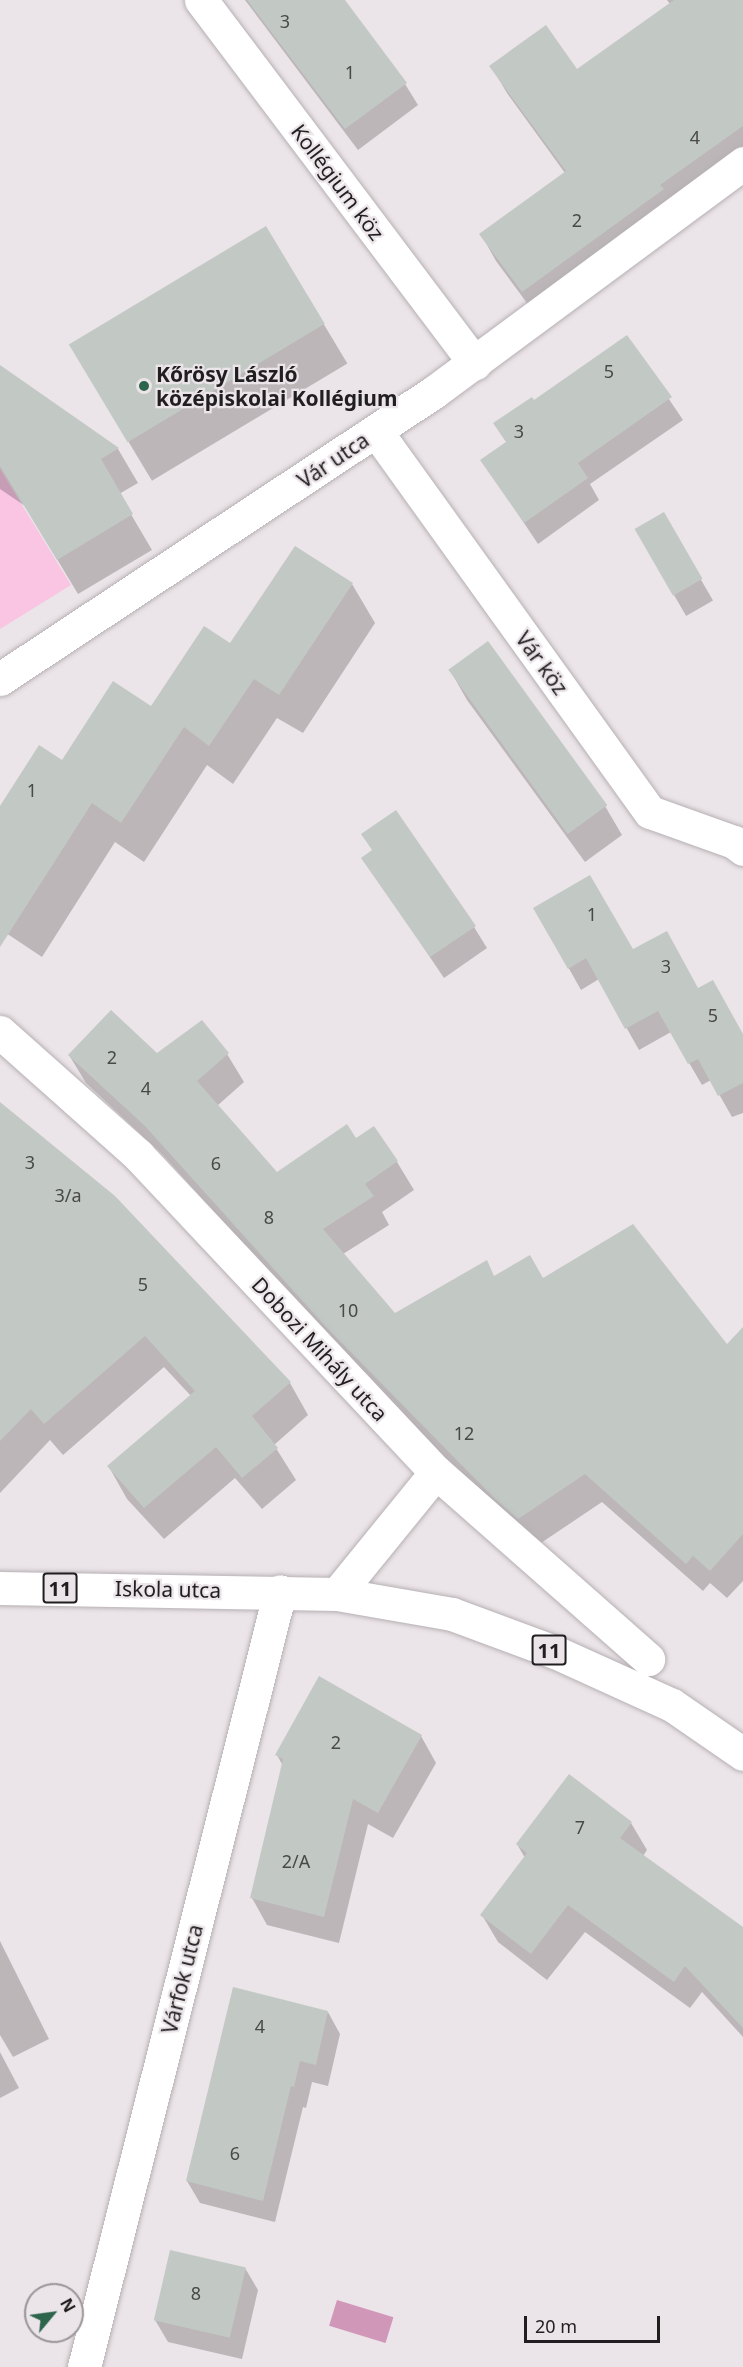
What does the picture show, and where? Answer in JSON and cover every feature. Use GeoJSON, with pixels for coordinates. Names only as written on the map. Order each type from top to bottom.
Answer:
{"type":"FeatureCollection","features":[{"type":"Feature","properties":{"kind":"street","name":"Kollégium köz"},"geometry":{"type":"LineString","coordinates":[[201,0],[475,363]]}},
{"type":"Feature","properties":{"kind":"street","name":"Vár utca"},"geometry":{"type":"LineString","coordinates":[[0,679],[475,363],[743,163]]}},
{"type":"Feature","properties":{"kind":"street","name":"Vár köz"},"geometry":{"type":"LineString","coordinates":[[376,431],[650,812],[734,842],[743,849]]}},
{"type":"Feature","properties":{"kind":"street","name":"Dobozi Mihály utca"},"geometry":{"type":"LineString","coordinates":[[0,1032],[138,1155],[436,1472],[648,1659]]}},
{"type":"Feature","properties":{"kind":"street"},"geometry":{"type":"LineString","coordinates":[[337,1594],[436,1472]]}},
{"type":"Feature","properties":{"kind":"street","name":"Iskola utca"},"geometry":{"type":"LineString","coordinates":[[0,1588],[280,1591],[337,1594]]}},
{"type":"Feature","properties":{"kind":"street","name":"Várfok utca"},"geometry":{"type":"LineString","coordinates":[[84,2367],[280,1591]]}},
{"type":"Feature","properties":{"kind":"street","name":"11"},"geometry":{"type":"LineString","coordinates":[[337,1594],[452,1614],[555,1652],[672,1705],[743,1754]]}},
{"type":"Feature","properties":{"kind":"shaded area"},"geometry":{"type":"Polygon","coordinates":[[[0,469],[71,585],[0,629],[0,469]]]}},
{"type":"Feature","properties":{"kind":"shaded area"},"geometry":{"type":"Polygon","coordinates":[[[337,2300],[393,2317],[386,2343],[329,2326],[337,2300]]]}},
{"type":"Feature","properties":{"kind":"building"},"geometry":{"type":"Polygon","coordinates":[[[247,0],[345,0],[407,83],[345,129],[247,0]]]}},
{"type":"Feature","properties":{"kind":"building"},"geometry":{"type":"Polygon","coordinates":[[[674,0],[743,0],[743,126],[660,185],[664,189],[522,292],[479,234],[566,171],[489,66],[546,25],[577,69],[674,0]]]}},
{"type":"Feature","properties":{"kind":"building","name":"Kőrösy László középiskolai Kollégium"},"geometry":{"type":"Polygon","coordinates":[[[266,226],[325,324],[128,442],[69,344],[266,226]]]}},
{"type":"Feature","properties":{"kind":"building"},"geometry":{"type":"Polygon","coordinates":[[[627,335],[672,397],[578,463],[588,478],[524,523],[480,460],[506,442],[493,423],[532,397],[534,400],[627,335]]]}},
{"type":"Feature","properties":{"kind":"building"},"geometry":{"type":"Polygon","coordinates":[[[0,365],[119,448],[101,459],[133,514],[57,560],[0,466],[0,365]]]}},
{"type":"Feature","properties":{"kind":"building"},"geometry":{"type":"Polygon","coordinates":[[[664,512],[702,579],[673,596],[635,529],[664,512]]]}},
{"type":"Feature","properties":{"kind":"building"},"geometry":{"type":"Polygon","coordinates":[[[295,546],[353,583],[279,695],[254,679],[209,746],[184,727],[121,823],[92,803],[0,947],[0,806],[39,745],[62,760],[113,681],[151,706],[204,626],[230,643],[295,546]]]}},
{"type":"Feature","properties":{"kind":"building"},"geometry":{"type":"Polygon","coordinates":[[[488,641],[607,805],[568,834],[448,670],[488,641]]]}},
{"type":"Feature","properties":{"kind":"building"},"geometry":{"type":"Polygon","coordinates":[[[396,810],[476,926],[430,957],[361,858],[372,850],[361,834],[396,810]]]}},
{"type":"Feature","properties":{"kind":"building"},"geometry":{"type":"Polygon","coordinates":[[[590,875],[633,949],[667,931],[698,988],[713,980],[743,1034],[743,1083],[718,1096],[698,1059],[688,1064],[658,1011],[625,1029],[586,958],[568,969],[533,908],[590,875]]]}},
{"type":"Feature","properties":{"kind":"building"},"geometry":{"type":"Polygon","coordinates":[[[111,1010],[157,1053],[202,1020],[229,1053],[197,1081],[277,1172],[347,1124],[356,1138],[374,1126],[398,1161],[365,1184],[374,1196],[323,1229],[395,1313],[487,1260],[494,1276],[530,1255],[543,1278],[633,1224],[727,1344],[743,1327],[743,1534],[710,1571],[693,1556],[686,1564],[585,1474],[518,1519],[494,1498],[325,1326],[145,1126],[68,1055],[111,1010]]]}},
{"type":"Feature","properties":{"kind":"building"},"geometry":{"type":"Polygon","coordinates":[[[0,1102],[115,1196],[291,1382],[252,1416],[278,1448],[242,1478],[216,1447],[144,1508],[107,1466],[195,1391],[145,1336],[44,1424],[31,1409],[0,1441],[0,1102]]]}},
{"type":"Feature","properties":{"kind":"building"},"geometry":{"type":"Polygon","coordinates":[[[319,1676],[422,1735],[378,1813],[353,1799],[324,1917],[250,1898],[283,1759],[275,1755],[319,1676]]]}},
{"type":"Feature","properties":{"kind":"building"},"geometry":{"type":"Polygon","coordinates":[[[569,1774],[632,1822],[620,1838],[743,1927],[743,2028],[685,1966],[674,1982],[568,1905],[531,1954],[480,1915],[527,1853],[516,1844],[569,1774]]]}},
{"type":"Feature","properties":{"kind":"building"},"geometry":{"type":"Polygon","coordinates":[[[233,1987],[328,2011],[316,2065],[300,2061],[294,2087],[291,2086],[263,2201],[186,2181],[233,1987]]]}},
{"type":"Feature","properties":{"kind":"building"},"geometry":{"type":"Polygon","coordinates":[[[170,2250],[246,2268],[230,2338],[154,2320],[170,2250]]]}},
{"type":"Feature","properties":{"kind":"place","name":"Kőrösy László középiskolai Kollégium"},"geometry":{"type":"Point","coordinates":[144,386]}}]}
